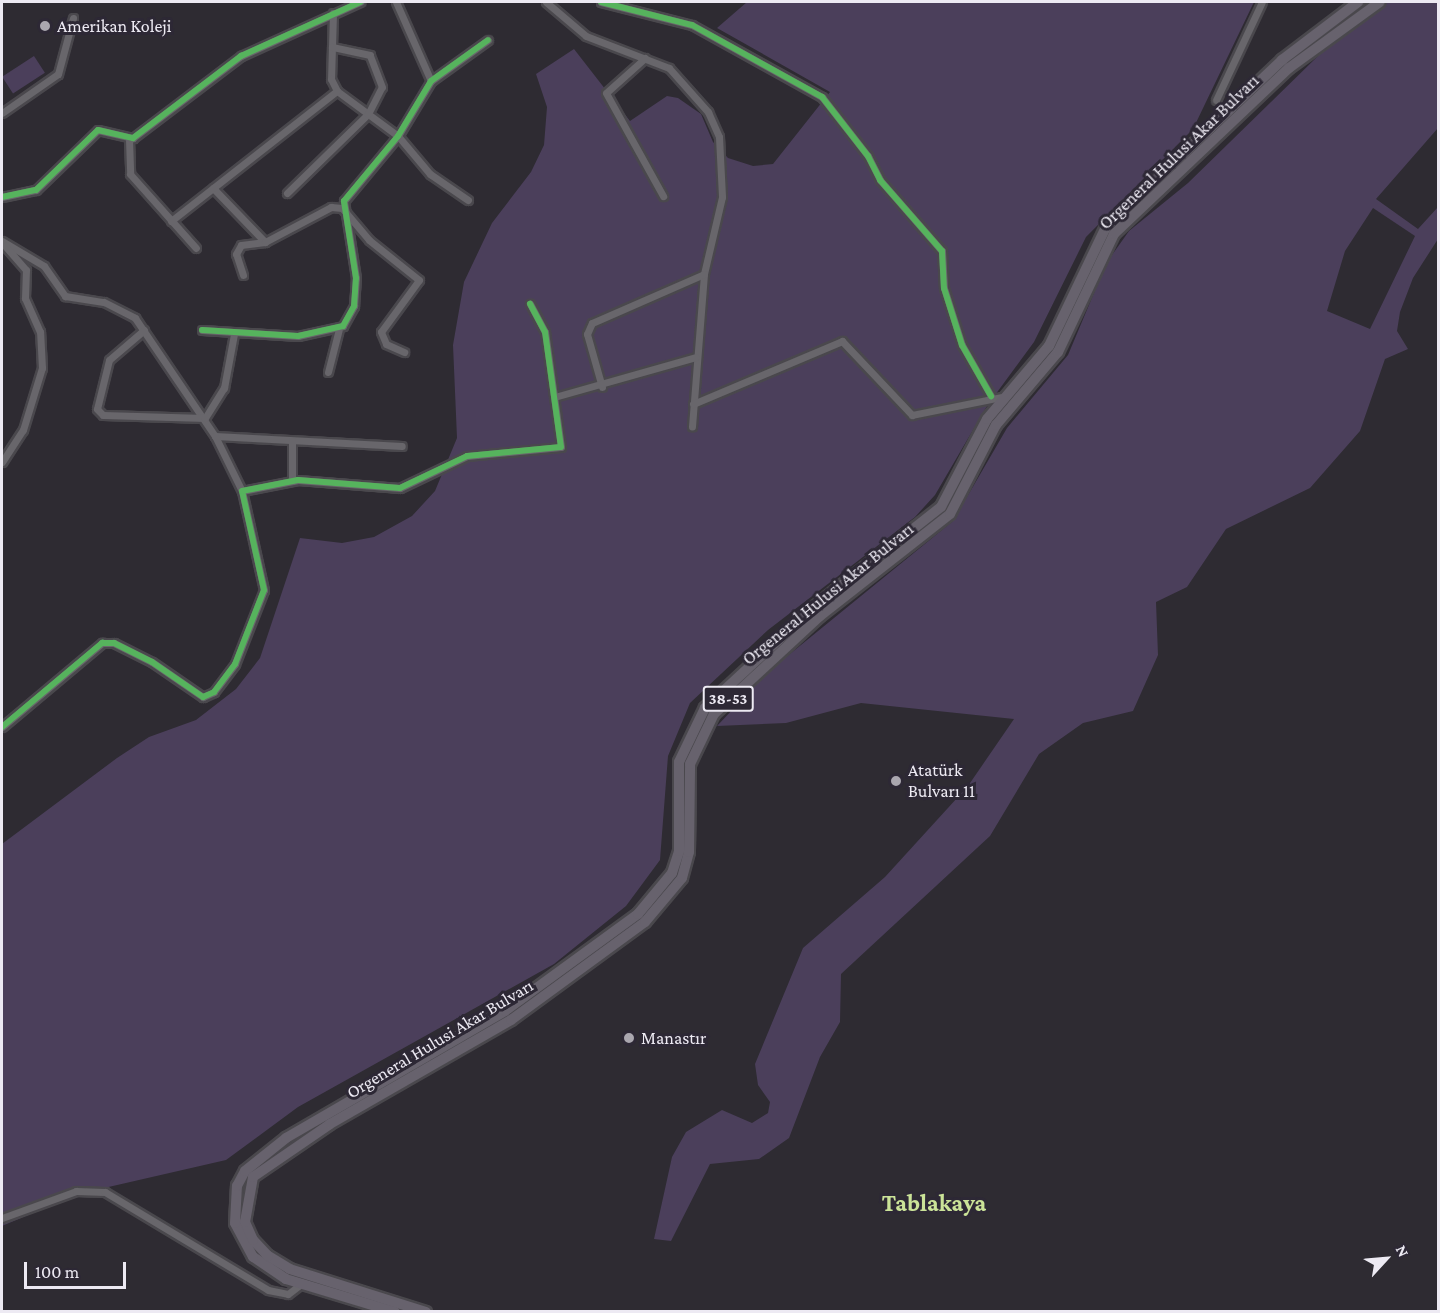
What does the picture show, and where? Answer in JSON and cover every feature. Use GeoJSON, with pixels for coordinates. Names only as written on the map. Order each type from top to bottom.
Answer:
{"type":"FeatureCollection","features":[{"type":"Feature","properties":{"kind":"main road","name":"Orgeneral Hulusi Akar Bulvarı"},"geometry":{"type":"LineString","coordinates":[[395,1311],[301,1284],[262,1265],[243,1246],[234,1201],[245,1171],[305,1126],[505,1011],[638,914],[672,873],[679,850],[679,762],[705,708],[813,608],[941,507],[987,419],[1049,346],[1106,227],[1282,60],[1358,2]]}},
{"type":"Feature","properties":{"kind":"main road","name":"Orgeneral Hulusi Akar Bulvarı"},"geometry":{"type":"LineString","coordinates":[[424,1310],[290,1269],[268,1256],[253,1240],[245,1221],[254,1177],[320,1130],[511,1020],[645,922],[682,878],[689,852],[690,764],[714,714],[820,616],[950,514],[996,425],[1058,352],[1114,234],[1289,68],[1380,2]]}},
{"type":"Feature","properties":{"kind":"street"},"geometry":{"type":"LineString","coordinates":[[129,139],[241,56],[360,2]]}},
{"type":"Feature","properties":{"kind":"street"},"geometry":{"type":"LineString","coordinates":[[396,2],[431,81]]}},
{"type":"Feature","properties":{"kind":"street"},"geometry":{"type":"LineString","coordinates":[[546,2],[586,36],[645,58],[680,79],[708,112],[719,137],[722,197],[704,274],[692,426]]}},
{"type":"Feature","properties":{"kind":"street"},"geometry":{"type":"LineString","coordinates":[[601,2],[692,25],[822,97],[868,156],[880,180],[942,251],[944,288],[962,345],[991,396]]}},
{"type":"Feature","properties":{"kind":"street"},"geometry":{"type":"LineString","coordinates":[[1216,100],[1262,2]]}},
{"type":"Feature","properties":{"kind":"street"},"geometry":{"type":"LineString","coordinates":[[333,13],[331,79],[337,91],[398,136],[430,174],[468,200]]}},
{"type":"Feature","properties":{"kind":"street"},"geometry":{"type":"LineString","coordinates":[[2,113],[58,74],[73,18]]}},
{"type":"Feature","properties":{"kind":"street"},"geometry":{"type":"LineString","coordinates":[[342,208],[398,136],[431,81],[488,40]]}},
{"type":"Feature","properties":{"kind":"street"},"geometry":{"type":"LineString","coordinates":[[287,193],[368,114],[382,87],[373,59],[360,50],[332,47]]}},
{"type":"Feature","properties":{"kind":"street"},"geometry":{"type":"LineString","coordinates":[[645,58],[606,93],[663,196]]}},
{"type":"Feature","properties":{"kind":"street"},"geometry":{"type":"LineString","coordinates":[[171,221],[337,91]]}},
{"type":"Feature","properties":{"kind":"street"},"geometry":{"type":"LineString","coordinates":[[2,197],[36,190],[99,130],[129,139]]}},
{"type":"Feature","properties":{"kind":"street"},"geometry":{"type":"LineString","coordinates":[[129,139],[130,174],[196,248]]}},
{"type":"Feature","properties":{"kind":"street"},"geometry":{"type":"LineString","coordinates":[[213,188],[265,242]]}},
{"type":"Feature","properties":{"kind":"street"},"geometry":{"type":"LineString","coordinates":[[243,275],[237,249],[265,242],[331,207],[342,208],[369,240],[418,280],[381,332],[386,344],[404,352]]}},
{"type":"Feature","properties":{"kind":"street"},"geometry":{"type":"LineString","coordinates":[[328,372],[339,329],[352,312],[356,278],[355,244],[342,208]]}},
{"type":"Feature","properties":{"kind":"street"},"geometry":{"type":"LineString","coordinates":[[2,241],[44,266],[65,296],[104,302],[135,318],[205,418],[242,491],[264,590],[235,664],[214,692],[203,697],[152,662],[114,643],[102,643],[2,727]]}},
{"type":"Feature","properties":{"kind":"street"},"geometry":{"type":"LineString","coordinates":[[2,241],[26,270],[25,298],[40,332],[42,368],[23,430],[2,462]]}},
{"type":"Feature","properties":{"kind":"street"},"geometry":{"type":"LineString","coordinates":[[602,387],[587,334],[592,322],[704,274]]}},
{"type":"Feature","properties":{"kind":"street"},"geometry":{"type":"LineString","coordinates":[[242,491],[292,481],[400,488],[467,456],[561,447],[558,396],[545,332],[530,304]]}},
{"type":"Feature","properties":{"kind":"street"},"geometry":{"type":"LineString","coordinates":[[202,330],[234,334],[298,336],[339,329]]}},
{"type":"Feature","properties":{"kind":"street"},"geometry":{"type":"LineString","coordinates":[[144,330],[109,360],[99,413],[205,418]]}},
{"type":"Feature","properties":{"kind":"street"},"geometry":{"type":"LineString","coordinates":[[205,418],[224,388],[234,334]]}},
{"type":"Feature","properties":{"kind":"street"},"geometry":{"type":"LineString","coordinates":[[693,404],[842,341],[912,415],[991,396],[1006,396]]}},
{"type":"Feature","properties":{"kind":"street"},"geometry":{"type":"LineString","coordinates":[[558,396],[602,387],[696,357]]}},
{"type":"Feature","properties":{"kind":"street"},"geometry":{"type":"LineString","coordinates":[[215,436],[402,446]]}},
{"type":"Feature","properties":{"kind":"street"},"geometry":{"type":"LineString","coordinates":[[292,441],[292,481]]}},
{"type":"Feature","properties":{"kind":"street"},"geometry":{"type":"LineString","coordinates":[[2,1218],[76,1191],[105,1192],[268,1290],[288,1294],[301,1284]]}},
{"type":"Feature","properties":{"kind":"shaded area"},"geometry":{"type":"Polygon","coordinates":[[[747,2],[1254,2],[1193,129],[1086,237],[1034,342],[987,406],[935,495],[915,517],[768,630],[690,703],[668,756],[660,860],[626,906],[554,964],[298,1107],[226,1160],[78,1194],[2,1226],[2,844],[117,758],[149,737],[196,720],[236,689],[260,658],[300,538],[342,543],[374,537],[412,516],[435,491],[457,438],[453,345],[464,282],[492,223],[531,172],[544,145],[547,107],[536,74],[574,49],[630,121],[667,96],[678,98],[701,114],[713,142],[728,158],[753,166],[773,164],[830,92],[717,28],[747,2]]]}},
{"type":"Feature","properties":{"kind":"shaded area"},"geometry":{"type":"Polygon","coordinates":[[[1387,2],[1438,2],[1438,128],[1376,199],[1418,229],[1438,207],[1438,239],[1413,278],[1400,312],[1397,331],[1408,349],[1385,359],[1360,431],[1310,488],[1226,529],[1187,587],[1156,602],[1158,655],[1133,711],[1083,723],[1039,754],[990,836],[841,974],[840,1022],[820,1057],[789,1138],[759,1159],[710,1164],[671,1241],[654,1239],[672,1157],[686,1132],[722,1110],[752,1123],[768,1113],[770,1102],[758,1085],[755,1064],[803,948],[885,877],[968,786],[1014,719],[861,703],[786,723],[717,726],[769,671],[953,521],[1007,428],[1068,355],[1107,262],[1129,231],[1188,183],[1319,55],[1387,2]],[[1373,208],[1345,251],[1327,311],[1370,329],[1415,236],[1373,208]]]}},
{"type":"Feature","properties":{"kind":"shaded area"},"geometry":{"type":"Polygon","coordinates":[[[34,56],[45,73],[13,93],[2,77],[34,56]]]}},
{"type":"Feature","properties":{"kind":"cycle path"},"geometry":{"type":"LineString","coordinates":[[2,197],[36,190],[98,130],[133,138],[241,56],[360,2]]}},
{"type":"Feature","properties":{"kind":"cycle path"},"geometry":{"type":"LineString","coordinates":[[601,2],[692,25],[822,97],[868,156],[880,180],[942,251],[944,288],[962,345],[991,396]]}},
{"type":"Feature","properties":{"kind":"cycle path"},"geometry":{"type":"LineString","coordinates":[[202,330],[298,336],[343,326],[354,306],[356,278],[344,201],[398,136],[431,81],[488,40]]}},
{"type":"Feature","properties":{"kind":"cycle path"},"geometry":{"type":"LineString","coordinates":[[2,727],[102,643],[114,643],[152,662],[203,697],[214,692],[235,664],[264,590],[242,491],[298,480],[400,488],[467,456],[561,447],[545,332],[530,304]]}},
{"type":"Feature","properties":{"kind":"place","name":"Amerikan Koleji"},"geometry":{"type":"Point","coordinates":[45,26]}},
{"type":"Feature","properties":{"kind":"place","name":"Atatürk Bulvarı 11"},"geometry":{"type":"Point","coordinates":[896,781]}},
{"type":"Feature","properties":{"kind":"place","name":"Manastır"},"geometry":{"type":"Point","coordinates":[629,1038]}},
{"type":"Feature","properties":{"kind":"district","name":"Tablakaya"},"geometry":{"type":"Point","coordinates":[934,1203]}}]}
